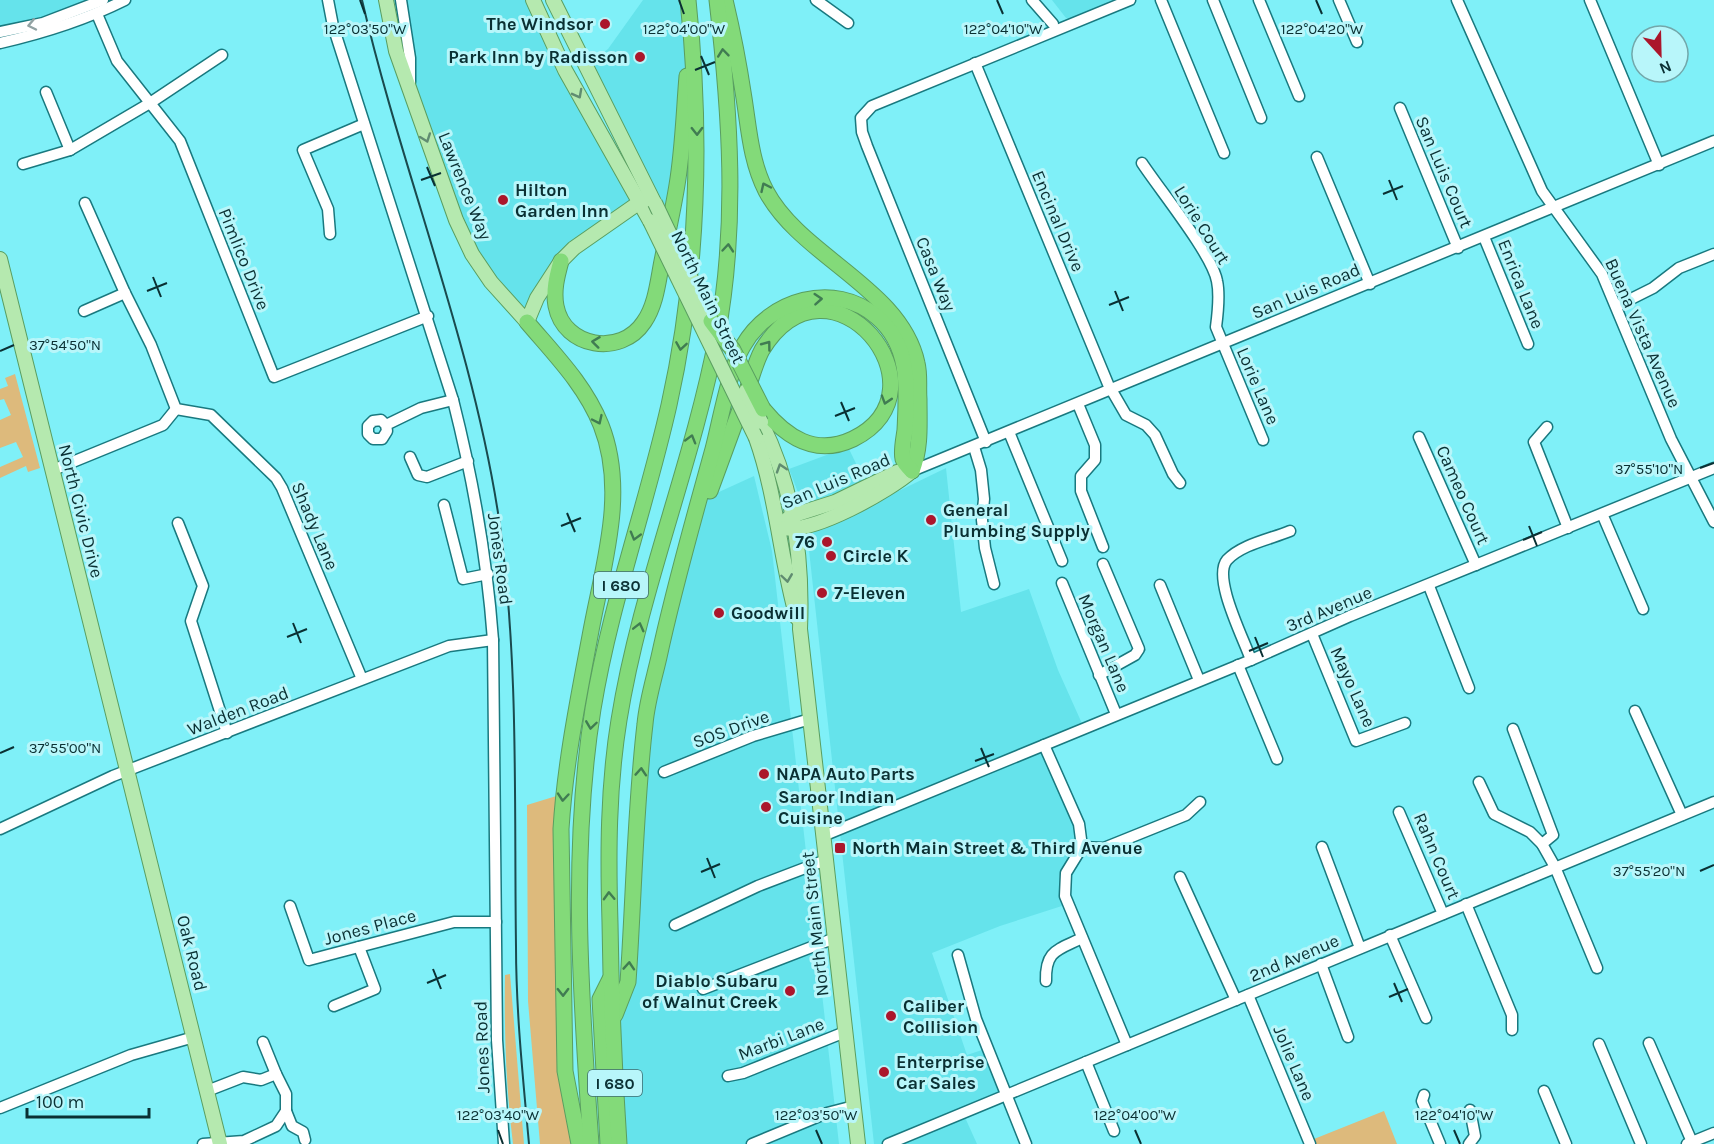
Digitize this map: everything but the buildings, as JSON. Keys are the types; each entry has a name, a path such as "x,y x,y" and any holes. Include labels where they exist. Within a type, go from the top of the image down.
{"highway":[{"name":"I 680","path":"591,1144 581,899 585,774 602,660 666,419 684,323 694,234 697,173 696,102 688,0"},
{"name":"I 680","path":"619,1144 612,1021 608,832 619,718 642,615 709,370 725,282 730,229 731,159 717,0"},
{"path":"725,0 734,34 754,159 765,190 779,212 800,234 886,309 910,343 917,363 919,433 919,453 912,471"},
{"path":"561,261 555,288 556,307 562,322 570,332 583,340 597,344 615,343 632,336 645,322 653,303 677,185 691,31"},
{"path":"612,1021 628,982 645,722 684,555 741,347 756,326 776,310 818,297 838,298 857,304 875,315 889,328 898,342 905,369 903,459 912,471"},
{"path":"684,555 698,526 762,351 781,327 801,315 824,311 848,316 868,330 880,344 888,365 889,396 877,419 853,439 827,445 806,443 784,433 762,415 733,351 711,321"},
{"path":"527,322 581,385 601,426 613,483 609,533 563,794 565,1071 579,1144"},
{"name":"I 680","path":"608,1144 600,999 611,976"}],"main road":[{"name":"Lawrence Way","path":"386,0 396,51 410,82 421,125 456,220 472,254 491,282 527,322"},
{"name":"North Main Street","path":"533,0 565,70 648,200 651,221 756,438 769,479 789,591 800,629"},
{"name":"North Main Street","path":"553,0 648,200 711,321"},
{"path":"527,322 537,298 561,261 574,248 648,200"},
{"name":"North Civic Drive","path":"0,260 127,771"},
{"name":"North Main Street","path":"762,415 780,463 802,589 800,629 858,1144"},
{"name":"San Luis Road","path":"779,527 792,523 815,525 895,486 912,471"},
{"name":"Oak Road","path":"127,771 220,1143"}],"street":[{"path":"0,32 43,23 103,0"},
{"path":"0,43 45,32 98,14 125,0"},
{"name":"Jones Road","path":"328,0 364,124 428,316 453,400 468,461 488,574 493,640 497,1040 504,1144"},
{"name":"Lawrence Way","path":"401,0 410,58 410,82"},
{"path":"816,0 848,23"},
{"path":"1032,0 1053,24"},
{"path":"975,63 1130,0"},
{"path":"1161,0 1224,153"},
{"path":"1213,0 1261,118"},
{"path":"1259,0 1299,96"},
{"path":"1339,0 1358,42"},
{"name":"Buena Vista Avenue","path":"1457,0 1526,160 1542,191 1602,274 1690,478 1714,522"},
{"path":"1590,0 1659,165"},
{"name":"Pimlico Drive","path":"98,14 117,61 180,141 274,377 428,316"},
{"path":"23,164 70,150 150,103 222,55"},
{"name":"Casa Way","path":"975,63 872,106 861,118 862,132 867,146 986,442"},
{"name":"Encinal Drive","path":"975,63 1111,390 1126,416 1146,425 1155,435 1173,474 1180,483"},
{"path":"46,92 70,150"},
{"name":"San Luis Court","path":"1400,108 1458,248"},
{"path":"330,234 328,209 303,150 364,124"},
{"name":"San Luis Road","path":"912,471 1223,345 1714,141"},
{"path":"1317,157 1370,284"},
{"name":"Lorie Court","path":"1142,163 1208,260 1217,279 1219,310 1216,327 1223,345"},
{"path":"53,470 163,425 176,409 151,345 85,203"},
{"name":"Enrica Lane","path":"1484,237 1528,344"},
{"path":"1617,306 1653,288 1679,268 1714,254"},
{"path":"84,311 125,293"},
{"name":"Lorie Lane","path":"1223,345 1263,440"},
{"path":"386,425 421,408 453,400"},
{"path":"1078,404 1095,445 1095,460 1081,476 1081,491 1104,547"},
{"name":"Shady Lane","path":"176,409 211,415 276,478 362,679"},
{"path":"1547,427 1534,442 1568,528"},
{"path":"1009,432 1062,561"},
{"name":"Cameo Court","path":"1419,437 1476,565"},
{"path":"974,447 981,470 985,548 994,584"},
{"path":"410,458 418,475 427,477 468,461"},
{"name":"3rd Avenue","path":"823,836 1251,660 1350,616 1602,516 1714,468"},
{"path":"444,505 463,579 488,574"},
{"path":"1602,516 1643,609"},
{"path":"178,523 202,586 191,621 227,733"},
{"path":"1251,660 1223,586 1222,571 1227,560 1246,548 1290,531"},
{"path":"1099,675 1135,655 1139,649 1103,564"},
{"name":"Morgan Lane","path":"1062,583 1116,714"},
{"path":"1160,585 1199,680"},
{"path":"1429,586 1469,688"},
{"name":"Mayo Lane","path":"1312,634 1356,741 1404,723"},
{"name":"Walden Road","path":"0,829 127,771 362,679 449,646 493,640"},
{"path":"1238,665 1276,759"},
{"path":"1635,711 1682,815"},
{"name":"SOS Drive","path":"664,771 753,736 810,719"},
{"path":"1513,729 1553,834 1542,844"},
{"path":"1044,745 1078,824 1082,847 1066,873 1065,896 1127,1045"},
{"path":"1479,782 1494,814 1530,832 1542,844 1555,867 1597,968"},
{"path":"1082,847 1104,848 1186,815 1200,802"},
{"name":"2nd Avenue","path":"888,1144 1714,802"},
{"name":"Rahn Court","path":"1400,812 1443,914"},
{"path":"1322,847 1360,948"},
{"path":"675,925 758,886 826,860"},
{"path":"1180,877 1236,1000"},
{"path":"1466,904 1512,1015 1512,1030"},
{"name":"Jones Place","path":"290,906 309,960 454,922 496,922"},
{"path":"1390,935 1426,1018"},
{"path":"703,989 835,938"},
{"path":"1046,981 1048,958 1054,952 1082,938"},
{"path":"334,1006 375,989 358,947"},
{"path":"957,955 976,1018 1026,1144"},
{"path":"1321,964 1348,1037"},
{"name":"Jolie Lane","path":"1248,995 1310,1144"},
{"name":"Marbi Lane","path":"728,1076 742,1073 845,1032"},
{"path":"0,1108 131,1055 194,1037"},
{"path":"263,1042 286,1094 286,1111 292,1126 303,1131 305,1140"},
{"path":"1649,1043 1689,1143 1714,1133"},
{"path":"1599,1044 1641,1144"},
{"path":"1086,1062 1114,1131"},
{"path":"207,1091 243,1077 261,1080 276,1074"},
{"path":"1544,1091 1566,1144"},
{"path":"1424,1095 1422,1101 1440,1144"},
{"path":"752,1144 827,1113 854,1106"},
{"path":"1469,1144 1475,1136 1470,1110"},
{"path":"203,1144 244,1141 276,1126 286,1111"}],"shaded area":[{"path":"0,0 103,0 0,32"},
{"path":"401,0 533,0 640,202 574,248 527,322 491,282 421,125"},
{"path":"643,0 688,0 691,31 669,233 586,66 608,49"},
{"path":"1052,0 1119,0 1073,20 1066,18"},
{"path":"15,374 40,468 28,472 26,466 0,478 0,467 23,457 16,442 0,448 0,420 11,415 4,399 0,400 0,389 8,386 5,378"},
{"path":"848,447 865,482 816,502 805,501 799,495 789,469"},
{"path":"946,468 961,612 1029,589 1058,670 1084,728 1044,745 1079,824 1082,847 1066,874 1068,904 1000,926 932,953 967,1055 988,1048 1006,1096 963,1113 977,1144 874,1144 808,541 814,532"},
{"path":"754,476 772,551 839,1144 619,1144 612,1021 628,982 645,722 708,497"},
{"path":"563,794 565,1071 579,1144 540,1144 528,1001 527,805"},
{"path":"510,974 524,1144 513,1144 509,1102 505,975"},
{"path":"1384,1111 1397,1144 1310,1144 1309,1141"}],"railway":[{"path":"362,0 397,131 456,327 488,459 500,526 513,683 516,971 529,1144"}],"place":[{"name":"The Windsor","path":"605,24"},
{"name":"Park Inn by Radisson","path":"640,57"},
{"name":"Hilton Garden Inn","path":"503,200"},
{"name":"General Plumbing Supply","path":"931,520"},
{"name":"76","path":"827,542"},
{"name":"Circle K","path":"831,556"},
{"name":"7-Eleven","path":"822,593"},
{"name":"Goodwill","path":"719,613"},
{"name":"NAPA Auto Parts","path":"764,774"},
{"name":"Saroor Indian Cuisine","path":"766,807"},
{"name":"North Main Street & Third Avenue","path":"840,848"},
{"name":"Diablo Subaru of Walnut Creek","path":"790,991"},
{"name":"Caliber Collision","path":"891,1016"},
{"name":"Enterprise Car Sales","path":"884,1072"}]}
